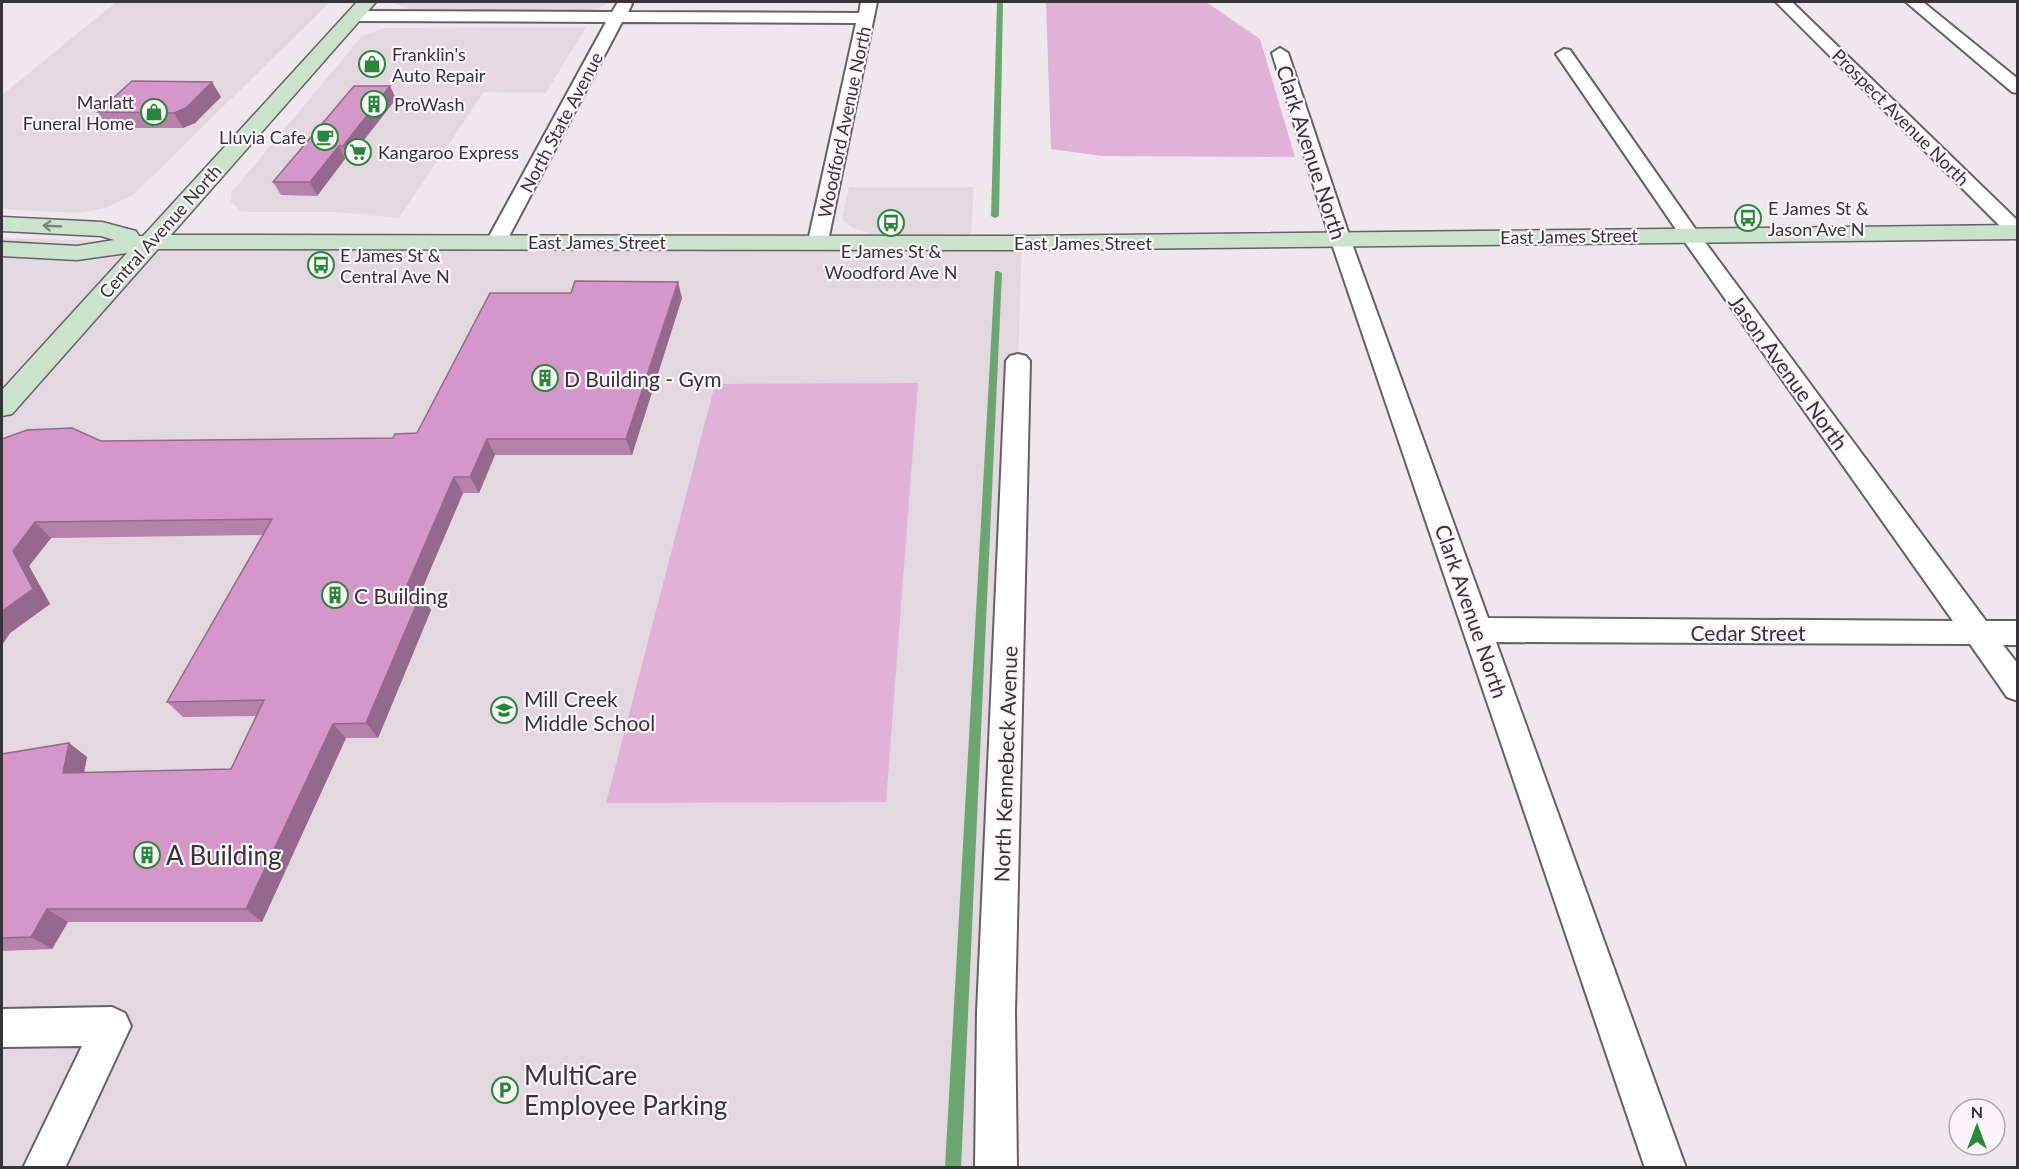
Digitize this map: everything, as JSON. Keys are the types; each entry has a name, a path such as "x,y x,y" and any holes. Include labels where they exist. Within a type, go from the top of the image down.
{"main road":[{"name":"Central Avenue North","path":"2,407 360,9"},
{"name":"East James Street","path":"2,224 102,229 149,242"},
{"name":"East James Street","path":"2,249 77,253 149,242 1022,243 2017,232"}],"street":[{"name":"Prospect Avenue North","path":"1784,2 2017,232"},
{"path":"1914,2 2018,88"},
{"path":"360,9 867,10"},
{"name":"North State Avenue","path":"496,242 621,10"},
{"name":"Woodford Avenue North","path":"818,242 867,10"},
{"name":"Clark Avenue North","path":"1280,53 1341,241 1666,1167"},
{"name":"Jason Avenue North","path":"1564,54 1689,234 2018,688"},
{"name":"North Kennebeck Avenue","path":"996,1167 997,1000 1018,361"},
{"name":"Cedar Street","path":"1479,630 2018,633"},
{"path":"2,1028 112,1026 43,1167"}],"shaded area":[{"path":"116,2 330,2 133,195 105,208 77,213 2,209 2,95"},
{"path":"392,2 611,2 593,11 409,10"},
{"path":"1046,2 1206,2 1260,39 1295,157 1102,156 1051,149"},
{"path":"586,27 546,93 484,92 399,218 334,212 241,211 231,202 231,193 362,36 385,28"},
{"path":"849,187 974,187 971,234 871,234 851,227 842,219"},
{"name":"Mill Creek Middle School","path":"2,238 149,242 1022,243 996,1012 996,1167 2,1167"},
{"path":"918,383 886,802 606,803 715,384"}],"building":[{"path":"132,81 212,82 186,108 174,113 98,112"},
{"path":"354,86 390,86 343,146 339,146 310,182 273,182"},
{"path":"575,281 678,282 626,439 487,439 470,477 454,477 403,595 421,594 366,723 333,724 246,909 47,909 31,937 2,938 2,754 69,743 63,773 231,769 264,700 167,702 272,519 35,522 13,551 33,589 2,611 2,439 27,430 72,428 101,441 393,438 395,434 417,433 490,293 571,293"}],"waterway":[{"path":"995,216 1000,2"},
{"path":"953,1168 998,273"}],"place":[{"name":"Franklin's Auto Repair","path":"372,64"},
{"name":"ProWash","path":"374,104"},
{"name":"Marlatt Funeral Home","path":"154,112"},
{"name":"Lluvia Cafe","path":"325,137"},
{"name":"Kangaroo Express","path":"358,152"},
{"name":"E James St & Jason Ave N","path":"1748,218"},
{"name":"E James St & Woodford Ave N","path":"891,223"},
{"name":"E James St & Central Ave N","path":"321,265"},
{"name":"D Building - Gym","path":"545,378"},
{"name":"C Building","path":"335,595"},
{"name":"Mill Creek Middle School","path":"504,710"},
{"name":"A Building","path":"147,855"},
{"name":"MultiCare Employee Parking","path":"505,1090"}]}
